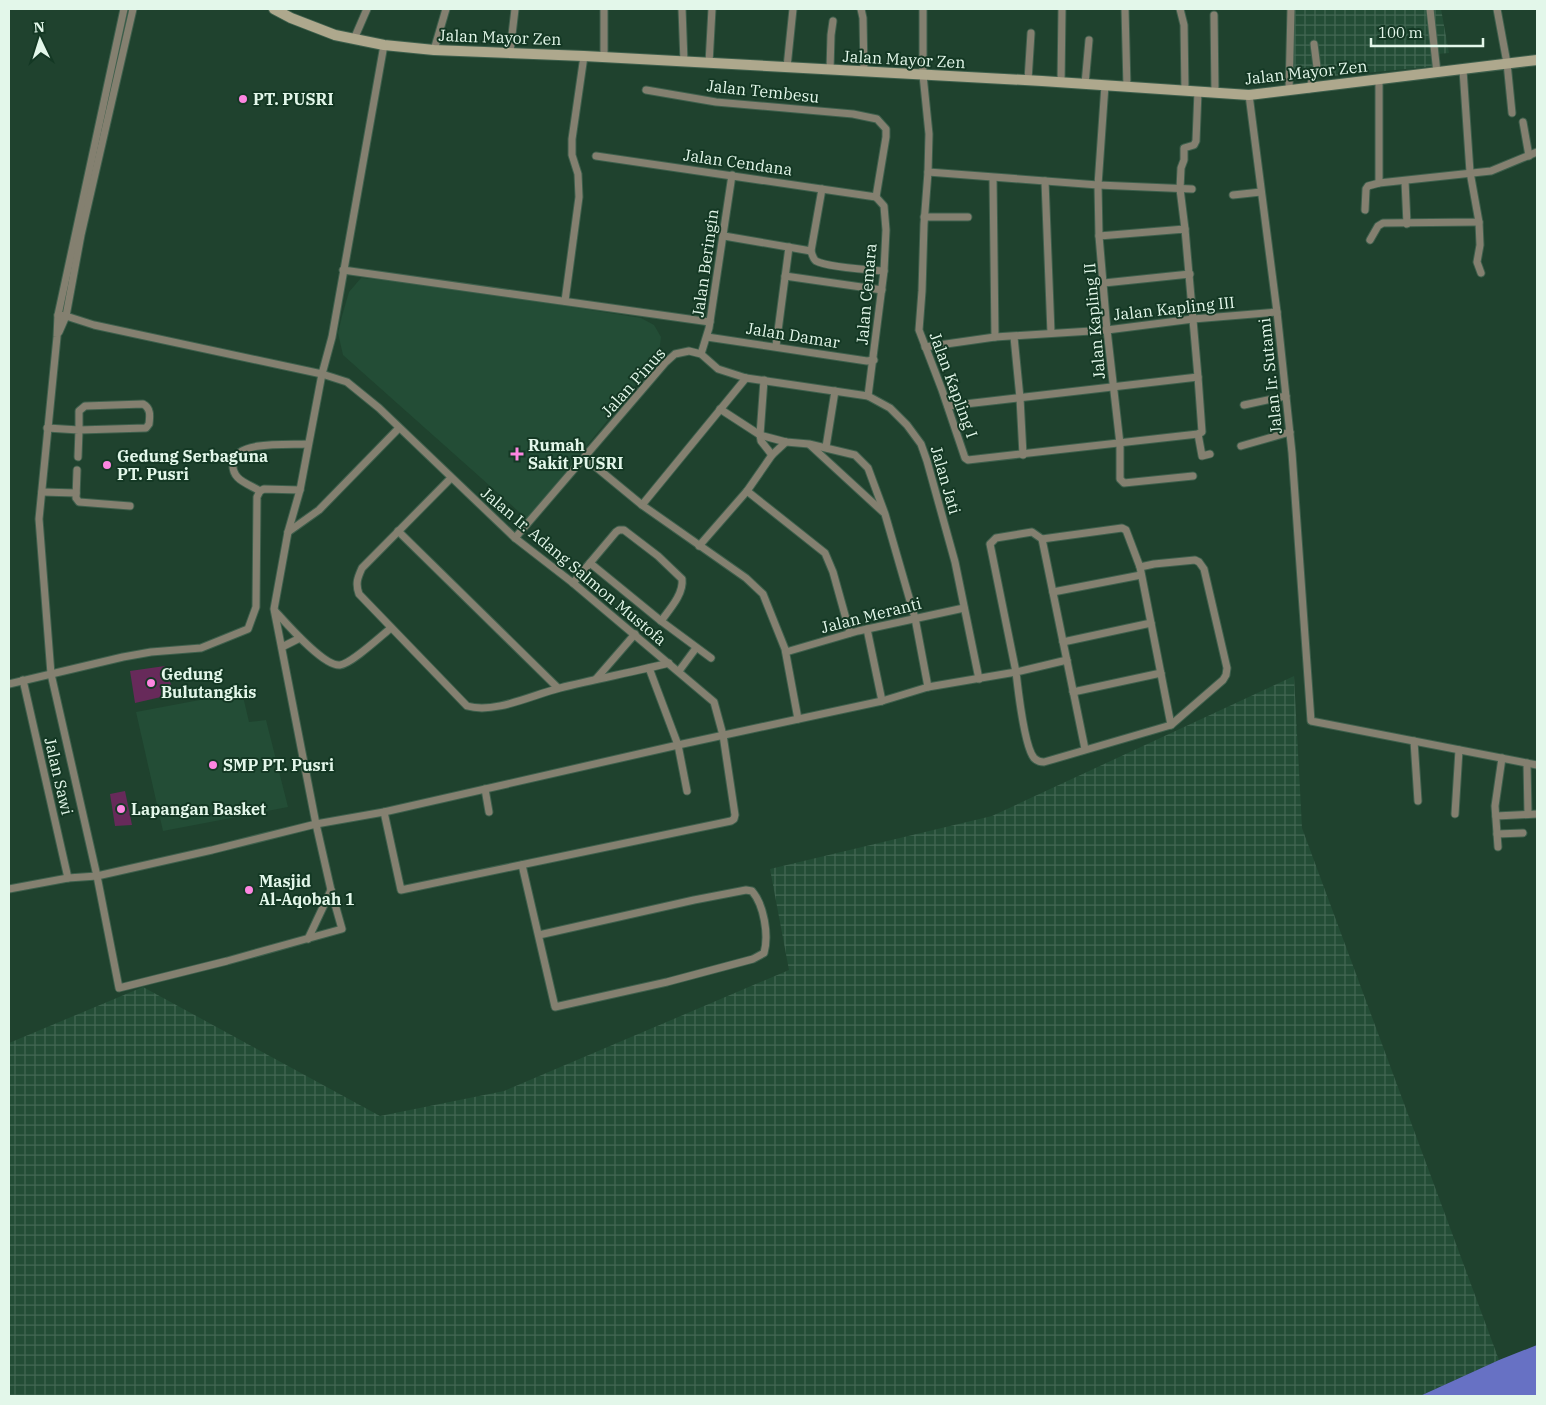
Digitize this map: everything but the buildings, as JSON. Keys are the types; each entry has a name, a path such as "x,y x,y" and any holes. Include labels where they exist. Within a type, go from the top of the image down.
{"street":[{"path":"124,9 58,315 39,519 51,674 97,876 119,988 342,929 316,824 274,609 288,532 300,490 322,374 332,337 384,45"},
{"path":"57,337 66,316 81,235 133,9"},
{"name":"Jalan Mayor Zen","path":"274,9 301,22 354,40 434,50 510,52 1028,80 1249,95 1537,60"},
{"path":"354,40 367,9"},
{"path":"434,50 446,9"},
{"path":"510,52 515,9"},
{"path":"604,9 604,58"},
{"path":"682,9 684,62"},
{"path":"709,63 712,9"},
{"path":"787,67 793,9"},
{"path":"862,9 864,72"},
{"name":"Jalan Kapling I","path":"923,9 928,172 919,330 948,406 965,458 968,460 1023,455 1198,434"},
{"path":"1061,82 1062,9"},
{"path":"1125,9 1127,87"},
{"path":"1180,9 1184,25 1185,91"},
{"path":"1289,91 1291,9"},
{"path":"1430,9 1437,73"},
{"path":"1498,9 1507,63 1512,113"},
{"path":"1214,15 1215,92"},
{"path":"830,70 833,21"},
{"path":"1028,80 1031,33"},
{"path":"1085,84 1089,40"},
{"path":"1309,89 1317,67 1314,44"},
{"path":"565,301 579,198 578,174 572,155 572,139 584,56"},
{"path":"1463,70 1470,172 1479,222 1480,245 1477,262 1481,273"},
{"path":"1379,80 1379,183"},
{"name":"Jalan Kapling II","path":"1104,85 1098,185 1100,236 1107,330 1120,444 1120,479 1124,483 1193,476"},
{"name":"Jalan Tembesu","path":"646,90 716,102 853,114 877,118 886,129 886,137 876,197"},
{"path":"1198,92 1196,141 1194,145 1185,147 1180,189 1190,274 1202,431 1198,434 1202,456 1210,454"},
{"name":"Jalan Ir. Sutami","path":"1249,95 1277,312 1290,432 1311,721 1414,741"},
{"path":"1523,122 1529,156"},
{"path":"1365,210 1366,189 1368,186 1379,183 1491,171 1537,152"},
{"name":"Jalan Cendana","path":"596,156 876,197"},
{"path":"928,172 1098,185 1192,189"},
{"name":"Jalan Beringin","path":"700,354 707,337 710,322 732,175"},
{"path":"993,178 995,338"},
{"path":"1045,181 1051,333"},
{"path":"1405,181 1407,224"},
{"path":"822,189 811,250 813,257 818,262 836,266 884,271"},
{"path":"1233,195 1261,192"},
{"name":"Jalan Cemara","path":"868,396 882,290 886,230 884,206 876,197"},
{"path":"924,217 968,217"},
{"path":"1370,240 1380,224 1479,222"},
{"path":"1100,236 1185,229"},
{"path":"724,236 811,250"},
{"path":"776,346 789,247"},
{"path":"343,270 710,322"},
{"path":"1104,283 1190,274"},
{"path":"785,276 882,290"},
{"name":"Jalan Kapling III","path":"925,347 995,338 1107,330 1193,319 1277,312"},
{"name":"Jalan Ir. Adang Salmon Mustofa","path":"58,315 94,325 322,374 347,382 400,428 515,538 635,634 714,702 723,735 735,815 734,819 522,865"},
{"name":"Jalan Damar","path":"707,337 867,361 874,360"},
{"path":"1014,337 1023,455"},
{"name":"Jalan Pinus","path":"515,538 665,363 675,354 689,351 700,354"},
{"name":"Jalan Jati","path":"700,354 718,369 746,378 868,396 890,408 907,425 921,444 955,562 979,679"},
{"path":"948,406 1198,377"},
{"path":"642,505 746,378"},
{"path":"764,380 760,435 761,441 772,455"},
{"path":"826,447 835,391"},
{"path":"1244,405 1286,396"},
{"path":"48,428 79,430 146,428 149,424 150,411 147,406 143,404 85,406 79,411 79,430 78,457"},
{"path":"720,409 760,435 786,442 809,444 855,454 868,468 885,514 915,618 928,687"},
{"path":"288,532 319,510 400,428"},
{"path":"1241,446 1284,432 1290,432"},
{"path":"699,546 747,491 772,455 786,442"},
{"path":"300,490 260,490 236,477 233,468 234,457 241,450 264,444 308,444"},
{"path":"809,444 885,514"},
{"path":"585,458 642,505 746,578 764,594 786,652 798,719"},
{"path":"77,470 76,498 79,502 130,506"},
{"path":"451,478 362,568 356,580 359,594 467,706 477,709 490,708 558,688 669,663"},
{"path":"9,684 151,652 201,648 248,629 256,607 256,512 257,497 260,490"},
{"path":"747,491 825,553 833,572 850,633"},
{"path":"42,492 76,493"},
{"path":"1140,567 1194,560 1199,562 1204,569 1227,668 1223,680 1171,725 1039,762 1030,753 990,544 996,538 1032,532 1042,539 1125,529 1140,567 1171,725"},
{"path":"573,583 616,532 624,530 658,556 682,579 683,583 671,608 661,621"},
{"path":"398,531 558,688"},
{"path":"1042,539 1085,749"},
{"path":"590,563 661,621 711,658"},
{"path":"1053,592 1141,575"},
{"name":"Jalan Meranti","path":"786,652 850,633 964,608"},
{"path":"274,609 320,657 340,666 349,662 390,628"},
{"path":"1063,642 1151,623"},
{"path":"867,629 882,701"},
{"path":"596,680 635,634"},
{"path":"282,648 300,638"},
{"path":"679,671 696,648"},
{"path":"9,888 68,878 97,876 316,824 384,812 678,744 882,701 928,687 1016,672 1067,660"},
{"path":"649,668 678,744 687,791"},
{"path":"1073,692 1161,673"},
{"name":"Jalan Sawi","path":"23,680 68,878"},
{"path":"1418,801 1414,741 1537,765"},
{"path":"1455,814 1459,750"},
{"path":"1498,846 1495,806 1502,758"},
{"path":"1527,763 1528,814"},
{"path":"485,789 489,812"},
{"path":"384,812 401,890 522,865 555,1008 753,960 764,953 766,943 762,912 756,896 752,891 746,890 539,935"},
{"path":"1496,816 1537,814"},
{"path":"1497,834 1523,833"},
{"path":"308,938 331,890"}],"shaded area":[{"path":"1292,9 1441,9 1449,53 1437,54 1438,66 1290,80"},
{"name":"Rumah Sakit PUSRI","path":"361,278 419,283 641,318 654,325 661,337 659,353 651,367 527,519 343,355 338,333 349,292"},
{"name":"Gedung Bulutangkis","path":"165,666 174,694 135,703 130,671"},
{"path":"1294,676 1302,828 1499,1360 1420,1396 9,1396 9,1043 143,987 380,1116 504,1091 789,970 770,869 992,816"},
{"name":"SMP PT. Pusri","path":"242,692 249,722 266,720 288,807 163,831 136,712"},
{"name":"Lapangan Basket","path":"125,791 132,825 115,826 110,794"}],"water":[{"path":"1537,1345 1537,1396 1420,1396 1499,1360"}],"place":[{"name":"PT. PUSRI","path":"243,99"},
{"name":"Rumah Sakit PUSRI","path":"517,454"},
{"name":"Gedung Serbaguna PT. Pusri","path":"107,465"},
{"name":"Gedung Bulutangkis","path":"151,683"},
{"name":"SMP PT. Pusri","path":"213,765"},
{"name":"Lapangan Basket","path":"121,809"},
{"name":"Masjid Al-Aqobah 1","path":"249,890"}]}
